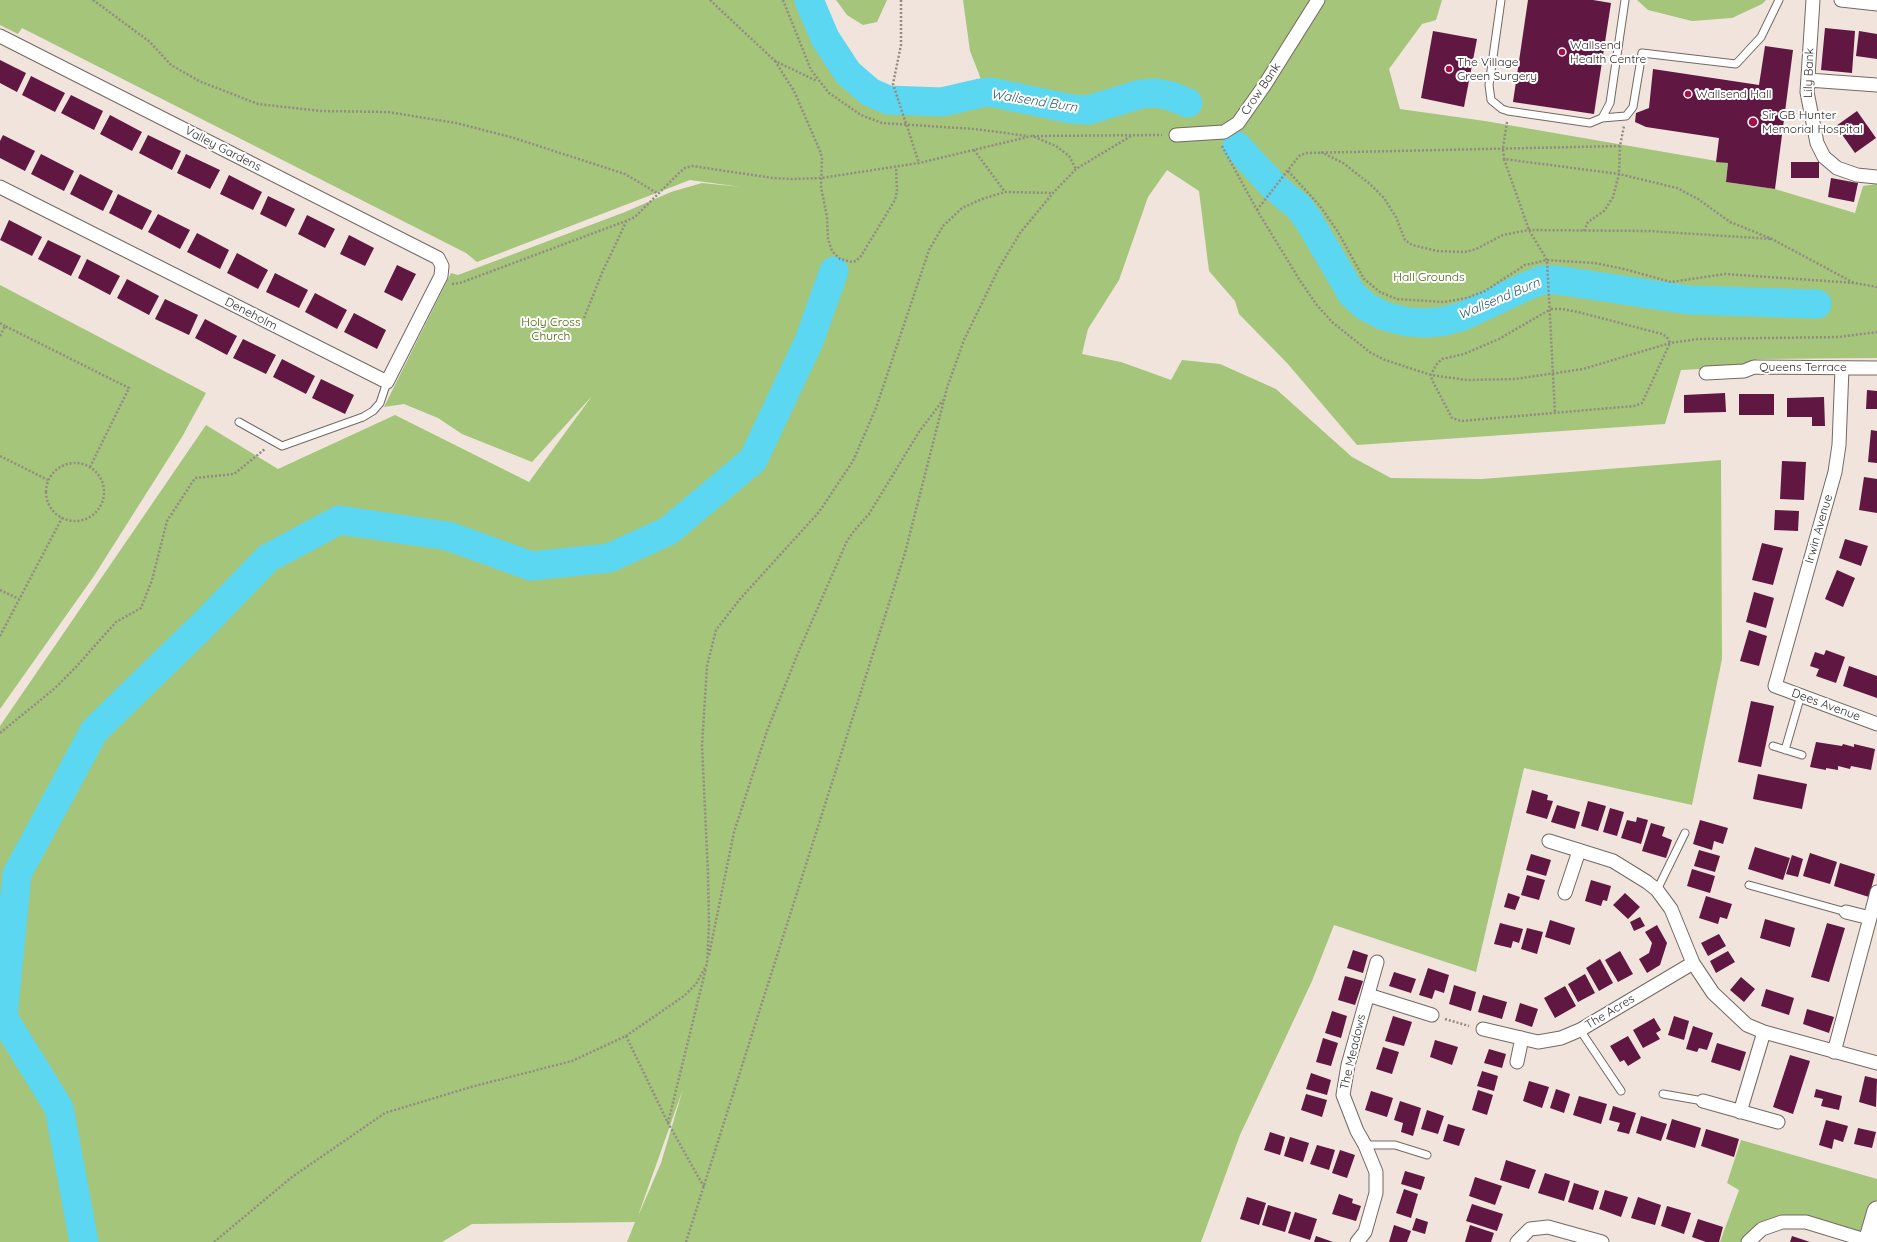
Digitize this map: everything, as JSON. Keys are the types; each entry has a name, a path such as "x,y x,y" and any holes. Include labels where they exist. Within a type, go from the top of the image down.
{"street":[{"name":"Crow Bank","path":"1176,135 1224,132 1238,123 1264,86 1318,0"},
{"name":"Lily Bank","path":"1813,0 1807,101 1817,143 1824,157 1844,172 1877,177"},
{"path":"1841,0 1877,4"},
{"name":"Valley Gardens","path":"0,36 438,258 442,266"},
{"path":"1808,80 1877,85"},
{"name":"Deneholm","path":"0,187 387,382"},
{"path":"387,382 441,276 442,266"},
{"name":"Queens Terrace","path":"1706,373 1744,371 1754,367 1877,368"},
{"name":"Irwin Avenue","path":"1775,686 1835,472 1839,445 1842,368"},
{"name":"Dees Avenue","path":"1775,686 1877,724"},
{"path":"1549,841 1612,861 1647,882 1657,890 1670,910 1693,963 1714,994 1747,1025 1764,1032 1877,1063"},
{"path":"1565,893 1580,851"},
{"path":"1834,1052 1877,892"},
{"path":"1846,912 1870,918"},
{"name":"The Meadows","path":"1357,1242 1365,1232 1376,1193 1376,1172 1365,1145 1357,1131 1343,1095 1348,1065 1377,962"},
{"name":"The Acres","path":"1483,1029 1538,1042 1561,1038 1580,1030 1693,963"},
{"path":"1368,995 1432,1015"},
{"path":"1740,1112 1764,1032"},
{"path":"1517,1062 1522,1038"},
{"path":"1703,1101 1778,1122"},
{"path":"1748,1242 1762,1229 1782,1222 1806,1222 1868,1242 1877,1211"},
{"path":"1516,1242 1530,1229 1548,1227 1602,1242"}],"lane":[{"path":"1502,0 1494,45 1489,93 1491,100 1495,105 1508,111 1582,123 1596,122 1602,118 1610,103 1625,0"},
{"path":"1602,118 1626,116 1633,107 1642,53 1736,64 1761,37 1779,0"},
{"path":"240,422 282,446 363,417 373,411 380,403 387,382"},
{"path":"1785,750 1801,695"},
{"path":"1773,746 1802,755"},
{"path":"1657,890 1685,833"},
{"path":"1749,885 1846,912"},
{"path":"1580,1030 1621,1091"},
{"path":"1663,1094 1703,1101"},
{"path":"1365,1145 1395,1144 1427,1155"}],"path":[{"path":"93,0 150,42 171,65 199,81 258,104 321,111 388,112 456,123 514,138 625,174 657,193"},
{"path":"710,0 775,60 794,91 822,158 821,191 827,217 829,245 840,259 852,262 856,261 861,256 895,200 897,191 896,167"},
{"path":"783,0 811,70 819,82 839,101 861,116 882,123 907,126 974,129 1032,136 1176,135"},
{"path":"901,0 901,45 894,78 894,92 919,163"},
{"path":"775,60 819,82"},
{"path":"1508,111 1503,148 1504,159 1529,230 1547,260 1551,309 1555,412"},
{"path":"1584,231 1588,222 1604,211 1610,204 1619,174 1620,146 1626,116"},
{"path":"1206,133 1222,145 1257,210 1299,279 1316,304 1332,322 1371,353 1385,360 1431,375 1467,380 1493,381 1583,368 1670,343 1698,339 1839,337 1877,332"},
{"path":"442,266 445,284 460,283 626,221 635,216 680,172 685,168 692,166 793,180 821,178 919,163 1032,136 1056,146 1069,156 1076,169"},
{"path":"686,1242 905,552 944,398 964,340 999,268 1020,233 1053,193 1076,169 1130,136"},
{"path":"1257,210 1302,154 1321,152 1620,146"},
{"path":"974,150 1005,192"},
{"path":"1321,152 1343,163 1370,184 1384,198 1396,217 1405,240 1412,245 1437,251 1465,252 1476,249 1503,235 1529,230 1649,231 1772,239"},
{"path":"1504,159 1619,174 1677,188 1688,193 1730,222 1772,239 1855,283"},
{"path":"1287,172 1320,206 1338,232 1364,279 1386,296 1408,301 1458,300 1485,291 1525,265 1547,260 1595,263 1672,282 1725,274 1855,283 1877,287"},
{"path":"214,1242 292,1177 385,1113 471,1087 572,1061 626,1036 684,996 696,984 707,964 709,926 702,745 707,666 716,630 740,599 819,512 853,462 876,408 928,250 943,226 962,208 982,199 1005,192 1053,193"},
{"path":"584,318 602,273 626,221"},
{"path":"1431,375 1436,365 1442,359 1482,347 1518,329 1551,309 1562,309 1578,312 1662,334 1667,337 1670,343"},
{"path":"0,323 129,388 90,467"},
{"path":"0,336 5,326"},
{"path":"1431,375 1449,414 1456,420 1461,421 1634,406 1642,403 1670,343"},
{"path":"668,1123 707,964 734,832 766,731 847,541 869,514 919,432 944,398"},
{"path":"0,733 54,689 81,662 116,622 141,608 152,580 167,521 195,478 234,474 274,442"},
{"path":"0,456 48,480"},
{"path":"78,463 90,467 99,475 104,487 103,500 97,511 86,518 74,521 62,518 51,508 48,501 46,494 48,480 56,470 66,464 78,463"},
{"path":"0,636 62,518"},
{"path":"0,590 19,599"},
{"path":"1432,1015 1483,1029"},
{"path":"626,1036 668,1123 704,1187"}],"green space":[{"path":"0,0 801,0 821,48 840,76 856,91 872,102 889,108 923,109 991,105 970,51 963,0 1442,0 1436,20 1422,24 1389,69 1400,109 1485,121 1728,163 1726,182 1775,189 1855,213 1863,186 1877,184 1877,358 1758,359 1741,367 1681,370 1665,424 1357,445 1287,363 1239,314 1235,301 1209,271 1199,191 1167,170 1148,197 1119,280 1088,329 1082,354 1121,362 1171,380 1182,360 1220,364 1276,389 1352,457 1391,478 1482,479 1721,460 1722,659 1692,805 1524,768 1476,972 1334,925 1312,981 1240,1135 1201,1242 627,1242 635,1222 472,1224 442,1242 0,1242 0,726 206,425 278,469 395,415 529,482 592,396 532,462 462,434 438,418 404,404 384,407 451,273 458,275 625,212 671,192 702,183 741,187 690,180 477,262 466,253 22,28 18,34 0,25","holes":["683,1089 661,1163 639,1214"]},
{"path":"836,0 887,0 877,22 863,25 847,15"},
{"path":"1637,0 1766,0 1762,4 1732,18 1692,21 1648,10"},
{"path":"0,285 206,393 182,437 94,576 0,709"},
{"path":"1741,1140 1877,1179 1877,1200 1865,1237 1806,1218 1758,1226 1741,1242 1720,1242 1739,1190 1727,1183"}],"water":[{"path":"1242,142 1254,148 1277,167 1283,175 1299,207 1288,207 1282,204 1279,208 1273,204 1271,197 1267,196 1256,186 1233,151"}],"building":[{"name":"Wallsend Health Centre","path":"1528,0 1593,0 1611,3 1594,114 1513,102"},
{"path":"1825,28 1855,31 1852,73 1821,70"},
{"name":"The Village Green Surgery","path":"1433,31 1477,39 1464,107 1421,98"},
{"path":"1859,31 1877,34 1877,59 1856,56"},
{"name":"Sir GB Hunter Memorial Hospital","path":"1765,46 1793,50 1775,189 1726,182 1728,163 1716,162 1719,138 1646,127 1635,122 1636,113 1649,108 1653,69 1759,85"},
{"path":"0,60 26,73 17,92 0,83"},
{"path":"31,76 65,93 55,112 22,95"},
{"path":"71,95 103,111 94,130 61,113"},
{"path":"1857,111 1876,138 1855,153 1836,126"},
{"path":"110,115 142,132 132,151 100,134"},
{"path":"3,135 35,151 25,171 0,158 0,141"},
{"path":"148,135 181,151 172,170 139,153"},
{"path":"41,154 74,171 64,191 31,174"},
{"path":"186,154 220,170 210,189 177,173"},
{"path":"1791,162 1819,162 1819,178 1791,178"},
{"path":"80,174 113,191 103,211 70,194"},
{"path":"229,175 262,192 253,210 220,194"},
{"path":"1831,178 1858,183 1854,202 1828,197"},
{"path":"118,194 152,211 142,230 109,213"},
{"path":"268,196 295,209 286,227 260,214"},
{"path":"158,214 190,230 180,249 148,232"},
{"path":"307,215 335,229 325,248 298,234"},
{"path":"9,220 42,237 32,256 0,240"},
{"path":"197,233 229,250 220,269 187,252"},
{"path":"349,235 374,248 365,266 340,254"},
{"path":"48,240 81,256 71,276 38,259"},
{"path":"237,253 268,270 258,289 227,273"},
{"path":"87,259 120,276 110,295 78,278"},
{"path":"397,265 416,274 402,301 384,292"},
{"path":"275,273 308,290 299,308 266,292"},
{"path":"127,279 159,296 149,315 117,298"},
{"path":"315,293 347,310 337,329 305,312"},
{"path":"165,299 198,315 189,335 155,319"},
{"path":"354,313 386,330 377,349 344,332"},
{"path":"205,319 237,336 227,355 195,338"},
{"path":"243,339 276,355 266,374 233,358"},
{"path":"282,359 315,376 306,394 273,377"},
{"path":"321,379 354,395 345,414 312,398"},
{"path":"1867,390 1877,391 1877,409 1866,409"},
{"path":"1725,393 1726,412 1684,413 1684,395"},
{"path":"1739,394 1774,394 1774,415 1739,415"},
{"path":"1824,397 1825,426 1812,426 1812,417 1787,417 1787,398"},
{"path":"1871,430 1877,431 1877,463 1868,462"},
{"path":"1782,461 1806,462 1804,500 1780,499"},
{"path":"1864,477 1877,479 1877,513 1859,510"},
{"path":"1775,510 1799,511 1798,531 1774,530"},
{"path":"1845,539 1868,546 1861,566 1839,558"},
{"path":"1762,543 1783,548 1773,585 1752,580"},
{"path":"1837,570 1855,578 1843,607 1825,599"},
{"path":"1754,592 1774,598 1766,628 1746,622"},
{"path":"1749,630 1767,636 1759,666 1740,661"},
{"path":"1826,650 1845,657 1836,683 1816,676 1819,669 1810,666 1815,652 1824,655"},
{"path":"1849,666 1877,676 1877,698 1843,686"},
{"path":"1751,701 1774,706 1761,767 1738,762"},
{"path":"1816,742 1842,746 1843,744 1854,747 1854,744 1875,749 1871,770 1851,766 1850,769 1838,766 1838,770 1826,768 1826,770 1810,767"},
{"path":"1758,774 1807,784 1802,809 1753,799"},
{"path":"1532,790 1548,795 1547,800 1553,801 1547,819 1526,813"},
{"path":"1588,801 1606,806 1598,831 1581,826"},
{"path":"1557,805 1580,812 1575,829 1551,822"},
{"path":"1610,808 1624,812 1617,836 1603,832"},
{"path":"1637,817 1648,820 1641,844 1621,838 1627,820 1636,822"},
{"path":"1700,820 1728,828 1723,844 1714,841 1712,850 1693,844"},
{"path":"1651,823 1665,827 1662,836 1672,840 1666,858 1642,851"},
{"path":"1755,847 1790,858 1783,880 1748,869"},
{"path":"1699,850 1720,856 1715,872 1694,866"},
{"path":"1810,853 1837,862 1830,884 1803,876"},
{"path":"1531,854 1551,860 1546,876 1526,870"},
{"path":"1792,855 1803,859 1798,877 1786,874"},
{"path":"1840,863 1875,874 1869,897 1834,886"},
{"path":"1692,869 1715,876 1710,893 1687,886"},
{"path":"1527,875 1545,880 1539,900 1521,895"},
{"path":"1591,880 1611,886 1607,901 1603,900 1601,906 1585,901"},
{"path":"1508,893 1520,897 1515,910 1504,907"},
{"path":"1625,893 1640,907 1628,919 1613,905"},
{"path":"1706,896 1732,904 1727,919 1720,917 1718,924 1699,918"},
{"path":"1640,917 1645,926 1634,931 1630,922"},
{"path":"1765,919 1795,928 1790,947 1760,938"},
{"path":"1550,920 1575,928 1570,945 1545,937"},
{"path":"1500,923 1523,929 1519,943 1513,941 1511,948 1494,944"},
{"path":"1827,923 1845,928 1829,982 1811,977"},
{"path":"1657,925 1667,943 1660,965 1647,973 1639,959 1649,953 1652,943 1645,932"},
{"path":"1527,928 1543,932 1537,954 1521,949"},
{"path":"1719,934 1726,946 1708,956 1701,943"},
{"path":"1353,950 1368,955 1363,973 1347,968"},
{"path":"1620,951 1633,974 1618,982 1605,960"},
{"path":"1728,951 1735,962 1716,973 1710,961"},
{"path":"1600,959 1613,983 1599,991 1586,968"},
{"path":"1428,968 1449,975 1444,993 1435,990 1432,999 1419,995"},
{"path":"1394,972 1416,979 1411,993 1389,986"},
{"path":"1585,974 1595,993 1578,1002 1568,984"},
{"path":"1345,976 1363,981 1355,1005 1338,1000"},
{"path":"1741,977 1755,989 1744,1002 1730,990"},
{"path":"1454,985 1476,992 1471,1011 1449,1004"},
{"path":"1565,986 1576,1006 1555,1018 1544,998"},
{"path":"1766,989 1794,998 1789,1015 1761,1006"},
{"path":"1483,995 1507,1002 1502,1019 1478,1012"},
{"path":"1520,1003 1538,1009 1532,1027 1515,1021"},
{"path":"1807,1009 1834,1017 1829,1033 1803,1024"},
{"path":"1332,1011 1347,1016 1341,1038 1325,1033"},
{"path":"1393,1016 1412,1022 1404,1046 1385,1041"},
{"path":"1674,1016 1689,1021 1684,1040 1668,1035"},
{"path":"1654,1018 1661,1030 1656,1033 1660,1039 1643,1048 1633,1030"},
{"path":"1693,1026 1713,1033 1707,1050 1699,1048 1697,1052 1686,1049"},
{"path":"1628,1036 1641,1058 1628,1066 1624,1060 1620,1062 1610,1046"},
{"path":"1323,1038 1338,1043 1331,1066 1316,1062"},
{"path":"1435,1040 1458,1047 1452,1065 1430,1057"},
{"path":"1717,1043 1746,1052 1740,1071 1711,1062"},
{"path":"1383,1047 1399,1052 1392,1074 1376,1069"},
{"path":"1489,1049 1506,1054 1502,1068 1484,1063"},
{"path":"1790,1055 1810,1061 1793,1114 1773,1107"},
{"path":"1482,1071 1498,1076 1494,1091 1477,1086"},
{"path":"1311,1073 1331,1080 1327,1095 1306,1089"},
{"path":"1865,1076 1877,1079 1876,1107 1859,1102"},
{"path":"1529,1081 1549,1087 1542,1108 1523,1101"},
{"path":"1556,1089 1570,1094 1564,1113 1550,1108"},
{"path":"1816,1089 1842,1096 1839,1110 1821,1106 1823,1099 1814,1097"},
{"path":"1478,1090 1493,1095 1487,1115 1472,1110"},
{"path":"1371,1091 1393,1098 1387,1117 1365,1110"},
{"path":"1306,1094 1327,1100 1322,1117 1301,1110"},
{"path":"1579,1096 1607,1104 1601,1124 1573,1115"},
{"path":"1400,1101 1421,1108 1413,1136 1401,1132 1403,1123 1394,1120"},
{"path":"1613,1106 1636,1113 1629,1134 1617,1131 1620,1123 1609,1120"},
{"path":"1427,1110 1444,1116 1438,1134 1421,1129"},
{"path":"1641,1116 1667,1124 1661,1141 1636,1133"},
{"path":"1672,1119 1701,1128 1695,1148 1666,1139"},
{"path":"1826,1120 1848,1126 1843,1142 1834,1139 1832,1149 1819,1145"},
{"path":"1448,1124 1465,1129 1459,1146 1443,1141"},
{"path":"1858,1128 1876,1132 1872,1148 1854,1144"},
{"path":"1706,1129 1739,1139 1734,1157 1701,1146"},
{"path":"1270,1132 1285,1137 1280,1155 1264,1150"},
{"path":"1290,1137 1309,1143 1303,1162 1284,1156"},
{"path":"1317,1145 1335,1150 1329,1170 1310,1164"},
{"path":"1340,1150 1355,1155 1347,1178 1332,1173"},
{"path":"1506,1160 1536,1170 1529,1189 1500,1180"},
{"path":"1405,1171 1425,1177 1421,1190 1401,1184"},
{"path":"1545,1173 1570,1181 1564,1201 1538,1193"},
{"path":"1475,1177 1502,1186 1495,1205 1469,1196"},
{"path":"1574,1183 1599,1191 1593,1210 1568,1202"},
{"path":"1404,1189 1418,1194 1411,1218 1396,1213"},
{"path":"1605,1190 1628,1197 1621,1217 1599,1209"},
{"path":"1339,1194 1353,1199 1352,1203 1361,1206 1356,1221 1332,1214"},
{"path":"1247,1197 1266,1203 1259,1225 1240,1219"},
{"path":"1638,1197 1661,1205 1655,1225 1631,1218"},
{"path":"1472,1204 1503,1214 1497,1231 1466,1221"},
{"path":"1268,1205 1291,1212 1285,1232 1262,1225"},
{"path":"1667,1206 1691,1213 1684,1234 1661,1226"},
{"path":"1295,1212 1317,1219 1310,1240 1288,1233"},
{"path":"1416,1218 1428,1222 1425,1234 1412,1230"},
{"path":"1698,1219 1723,1227 1719,1242 1706,1242 1692,1237"},
{"path":"1394,1225 1411,1231 1407,1242 1389,1242"},
{"path":"1470,1225 1494,1233 1491,1242 1465,1242"},
{"path":"1316,1236 1333,1242 1314,1242"},
{"path":"1792,1236 1810,1242 1790,1242"}],"waterway":[{"name":"Wallsend Burn","path":"809,0 825,38 848,73 870,92 888,100 942,102 990,92 1072,109 1088,110 1141,94 1156,93 1171,96 1188,103"},
{"name":"Wallsend Burn","path":"1237,146 1274,187 1299,207 1309,221 1352,294 1365,306 1384,316 1408,322 1427,323 1445,321 1463,316 1542,280 1557,280 1689,300 1817,304"},
{"path":"84,1242 59,1108 3,1017 17,874 94,731 206,622 268,558 339,520 448,536 531,566 609,558 668,531 753,460 809,341 834,271"}],"place":[{"name":"Wallsend Health Centre","path":"1562,52"},
{"name":"The Village Green Surgery","path":"1449,69"},
{"name":"Wallsend Hall","path":"1688,94"},
{"name":"Sir GB Hunter Memorial Hospital","path":"1753,122"}],"park label":[{"name":"Hall Grounds","path":"1429,277"},
{"name":"Holy Cross Church","path":"551,329"}]}
